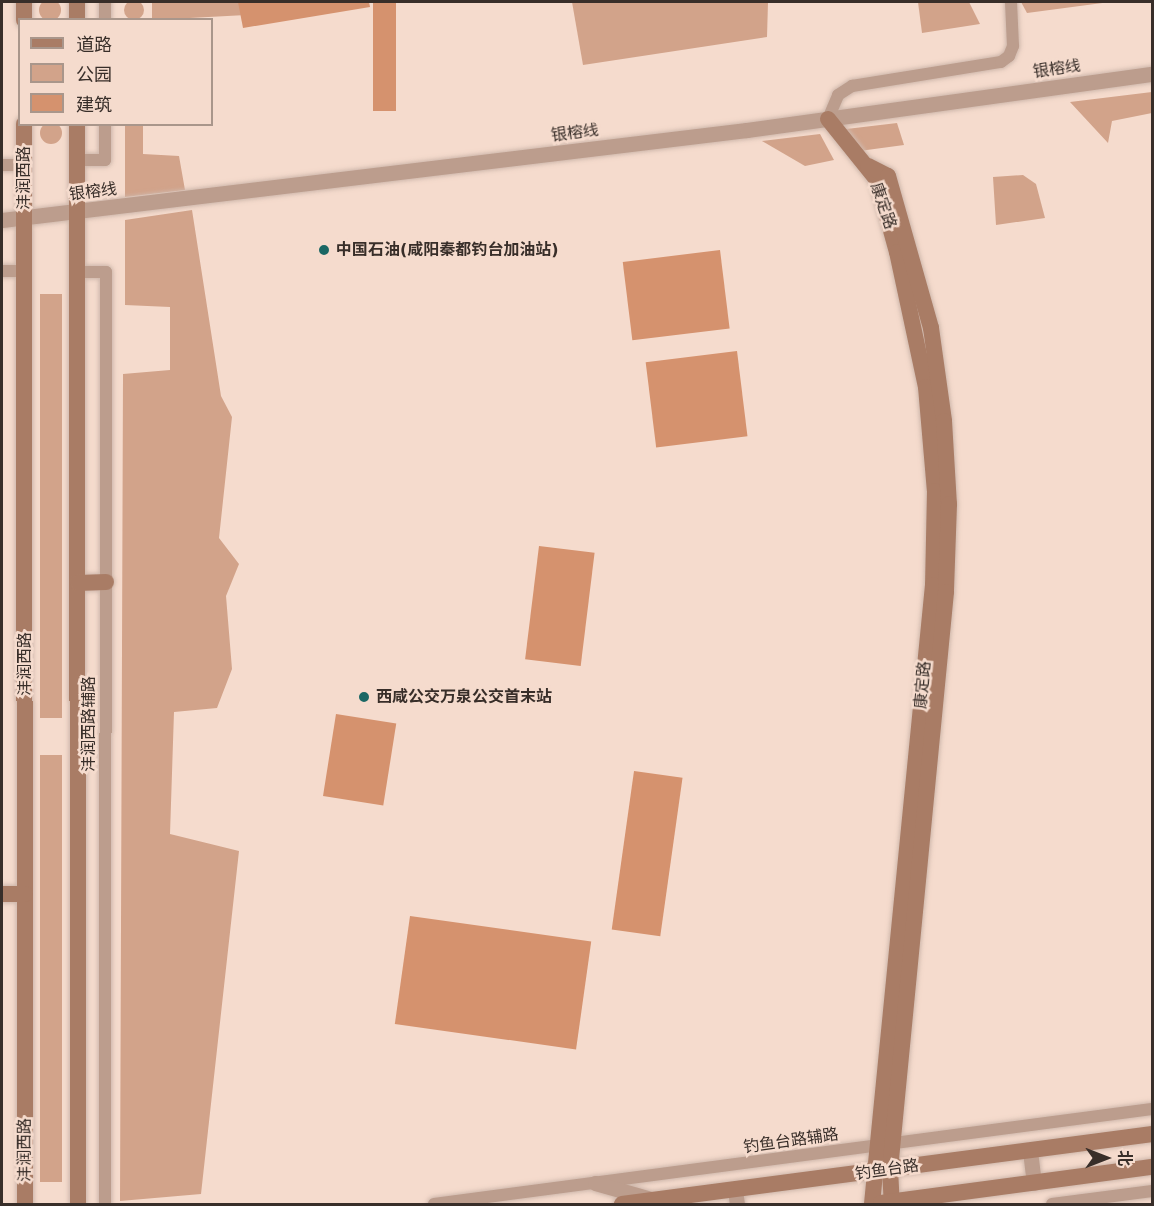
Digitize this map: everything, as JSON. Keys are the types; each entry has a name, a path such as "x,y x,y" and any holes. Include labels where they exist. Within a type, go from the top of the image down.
{"main road":[{"path":"24,2 24,18"},
{"path":"77,2 77,18"},
{"name":"康定路","path":"828,119 861,164 888,176 921,288 939,378 949,504 946,592 883,1170 872,1204"},
{"name":"沣润西路","path":"23,1203 24,126"},
{"path":"77,126 81,1200"},
{"path":"78,583 106,582"},
{"path":"2,894 25,894"},
{"name":"钓鱼台路","path":"622,1204 654,1200 736,1197 883,1170 1152,1134"},
{"name":"钓鱼台路","path":"872,1204 1152,1167"},
{"name":"康定路","path":"883,1170 892,1203"}],"street":[{"path":"105,2 105,18"},
{"path":"828,119 838,95 852,86 1001,62 1013,46 1011,2"},
{"name":"银榕线","path":"2,220 828,119 1152,74"},
{"path":"77,160 105,160 105,126"},
{"path":"2,165 24,165"},
{"path":"2,271 24,272"},
{"name":"沣润西路辅路","path":"77,272 106,272 105,1204"},
{"name":"钓鱼台路辅路","path":"434,1204 1152,1109"},
{"path":"1030,1151 1034,1183"},
{"path":"595,1183 654,1200"},
{"path":"1052,1204 1152,1191"}],"green space":[{"path":"50,-1 58,2 60,6 58,18 42,18 39,10 42,2"},
{"path":"130,0 138,0 144,6 144,14 140,18 128,18 124,14 124,6"},
{"path":"152,2 244,2 246,15 190,18 152,18"},
{"path":"572,2 768,2 767,37 583,65"},
{"path":"918,2 969,2 980,24 922,33"},
{"path":"1021,2 1110,2 1027,13"},
{"path":"1152,92 1152,113 1112,121 1108,143 1070,102"},
{"path":"897,123 904,145 852,152 838,130"},
{"path":"42,126 60,126 59,141 51,144 43,141 40,133"},
{"path":"125,126 143,126 143,154 179,156 185,190 125,197"},
{"path":"820,134 834,160 805,166 762,141"},
{"path":"1023,175 1036,184 1045,218 996,225 993,177"},
{"path":"192,210 221,396 232,417 219,538 239,564 226,596 232,669 217,708 174,712 170,834 239,851 201,1194 120,1201 123,374 170,370 170,307 125,305 125,220"},
{"path":"40,294 62,294 62,718 40,718"},
{"path":"40,755 62,755 62,1182 40,1182"}],"building":[{"path":"238,2 369,2 370,7 243,28"},
{"path":"373,2 396,2 396,111 373,111"},
{"path":"720,250 730,328 632,340 623,262"},
{"path":"737,351 747,436 656,448 646,362"},
{"path":"539,546 595,553 581,666 525,659"},
{"path":"336,714 396,724 383,806 323,796"},
{"path":"634,771 683,778 660,936 612,929"},
{"path":"410,916 591,941 576,1049 395,1024"}],"place":[{"name":"中国石油(咸阳秦都钓台加油站)","path":"324,250"},
{"name":"西咸公交万泉公交首末站","path":"364,697"}]}
